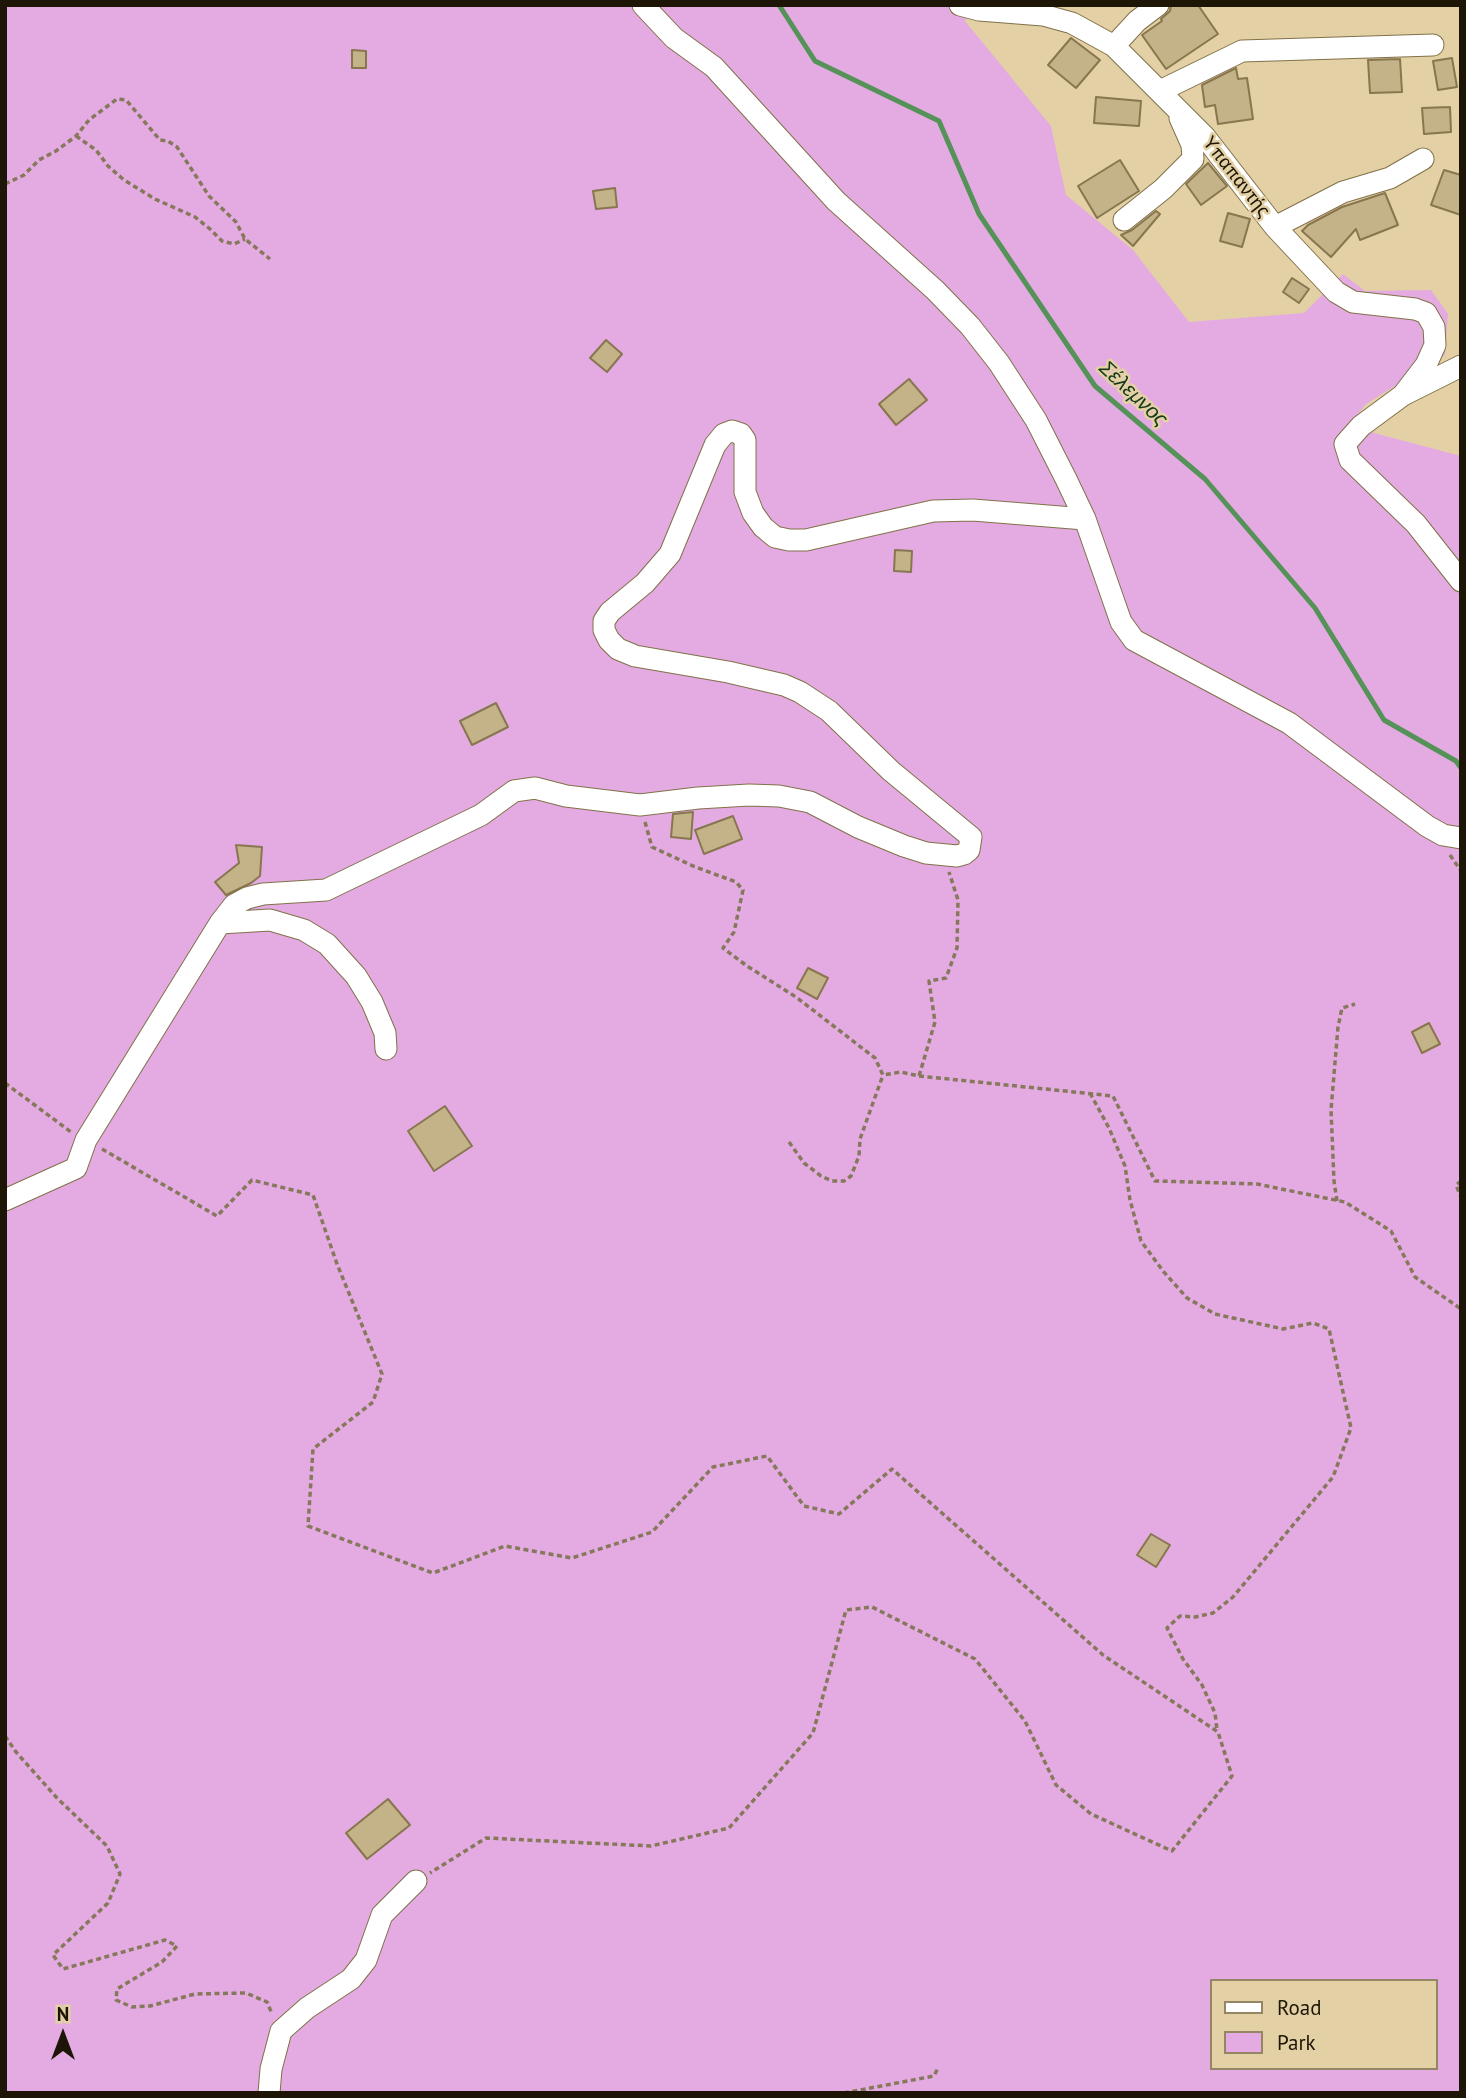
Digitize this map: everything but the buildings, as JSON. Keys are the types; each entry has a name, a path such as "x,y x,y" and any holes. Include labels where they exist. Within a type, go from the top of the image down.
{"street":[{"path":"643,5 674,37 714,67 836,201 901,257 970,327 999,362 1036,420 1085,519 1121,622 1134,640 1289,723 1427,826 1443,835 1461,838"},
{"name":"Υπαπαντής","path":"960,5 979,10 1043,15 1072,23 1114,46 1205,137 1275,228 1302,259 1343,298 1368,305 1421,310 1431,319 1436,336 1431,355 1403,395"},
{"path":"1114,46 1137,21 1158,5"},
{"path":"1160,91 1242,51 1433,45"},
{"path":"1124,220 1163,189 1193,159 1192,145 1176,106"},
{"path":"1275,228 1343,192 1390,178 1423,159"},
{"path":"1461,366 1403,395 1350,436 1345,444 1350,460 1416,524 1461,581"},
{"path":"5,1200 76,1168 86,1140 219,923 234,905 263,894 326,890 481,815 514,791 535,788 566,796 640,805 698,798 779,796 810,802 904,846 946,856 964,854 971,846 971,837 923,799 819,705 800,692 784,685 728,672 635,656 618,649 609,640 604,630 604,621 610,612 645,583 670,554 715,445 724,434 732,431 741,434 745,440 745,492 762,527 775,537 806,540 933,511 998,512 1085,519"},
{"path":"219,923 270,920 304,930 327,944 356,976 372,1002 385,1032 386,1049"},
{"path":"269,2093 271,2069 281,2031 307,2008 351,1979 366,1960 382,1915 416,1881"}],"path":[{"path":"5,184 24,175 39,160 76,136 89,120 117,99 126,100 160,140 168,141 177,147 209,196 236,222 245,239 270,258"},
{"path":"76,136 96,149 108,166 124,180 155,199 195,218 222,241 234,244 245,239"},
{"path":"640,805 652,847 736,882 743,890 734,932 723,948 796,997 875,1058 883,1075 860,1139 859,1156 851,1176 844,1181 832,1181 821,1176 804,1163 789,1142"},
{"path":"919,1076 935,1022 929,981 946,978 957,948 958,900 950,880 946,856"},
{"path":"1337,1201 1331,1110 1338,1027 1342,1008 1355,1004"},
{"path":"883,1075 901,1072 1113,1096 1155,1181 1257,1184 1345,1202 1391,1231 1415,1277 1461,1309"},
{"path":"5,1083 66,1129"},
{"path":"416,1881 486,1839 652,1846 730,1828 813,1733 846,1610 872,1607 975,1659 1025,1721 1056,1785 1091,1814 1172,1851 1232,1776 1215,1713 1202,1685 1183,1659 1167,1628 1180,1616 1195,1617 1213,1613 1233,1597 1333,1477 1351,1428 1329,1329 1313,1323 1283,1329 1215,1314 1187,1298 1163,1271 1141,1241 1130,1200 1125,1166 1090,1093"},
{"path":"86,1140 217,1216 252,1180 313,1195 337,1264 382,1374 373,1402 313,1449 308,1526 433,1573 505,1546 572,1558 652,1532 713,1467 767,1457 804,1506 839,1514 892,1469 1103,1655 1218,1731"},
{"path":"1461,1181 1456,1185 1461,1197"},
{"path":"5,1736 57,1798 107,1846 120,1874 108,1903 54,1955 64,1969 165,1940 177,1946 162,1962 117,1989 116,2000 132,2007 150,2006 195,1994 246,1993 267,2002 281,2031"},
{"path":"844,2093 934,2076 938,2068"}],"green space":[{"path":"5,5 975,5 965,21 1051,126 1066,195 1133,250 1189,322 1304,313 1343,274 1365,291 1431,290 1448,314 1445,355 1366,404 1348,426 1461,456 1461,2093 5,2093"}],"waterway":[{"name":"Σέλεμνος","path":"779,5 815,61 939,121 979,214 1095,386 1205,479 1315,608 1384,720 1456,761 1461,768"}]}
